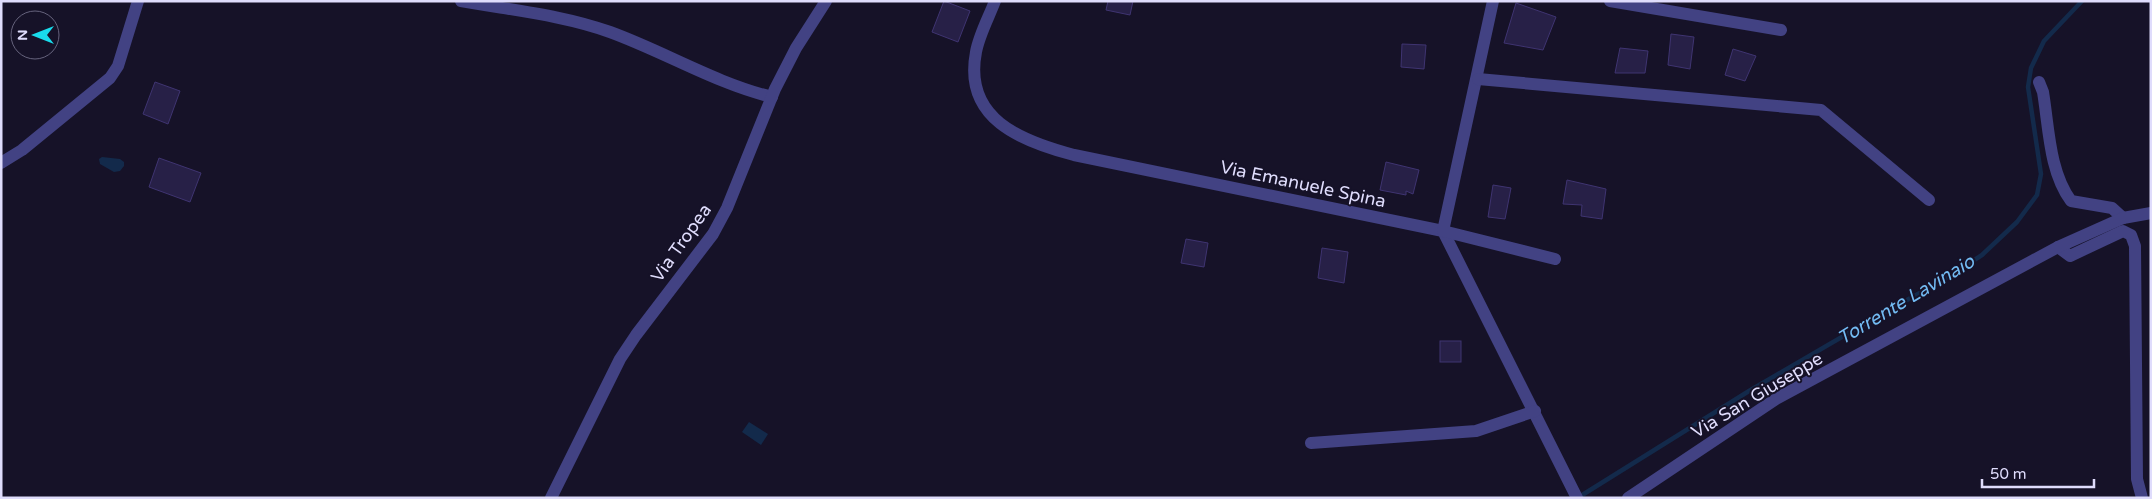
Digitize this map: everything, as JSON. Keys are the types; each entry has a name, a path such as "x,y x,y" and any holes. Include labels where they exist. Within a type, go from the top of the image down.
{"street":[{"path":"1,163 22,150 110,78 118,66 138,1"},
{"path":"461,1 519,6 585,23 744,90 772,97"},
{"name":"Via Tropea","path":"551,498 620,359 713,234 727,208 772,97 796,48 826,1"},
{"name":"Via Emanuele Spina","path":"995,1 976,50 975,87 995,118 1012,133 1040,146 1074,155 1443,231 1554,259"},
{"path":"1493,1 1478,79 1443,231 1577,498"},
{"path":"1610,1 1781,30"},
{"path":"1478,79 1821,110 1928,200"},
{"path":"2039,82 2043,92 2054,162 2063,190 2071,201 2112,208 2123,218"},
{"name":"Via San Giuseppe","path":"1628,498 1776,400 2058,247 2123,218 2151,213"},
{"path":"2058,247 2070,256 2123,232 2131,236 2136,246 2137,479 2142,498"},
{"path":"1311,443 1476,431 1535,411"}],"water":[{"path":"102,157 120,159 124,162 124,166 120,171 114,172 100,164 99,159"},
{"path":"749,422 768,434 761,445 742,432"}],"building":[{"path":"944,1 970,11 958,42 932,32"},
{"path":"1108,1 1133,1 1130,15 1106,10"},
{"path":"1516,3 1556,17 1543,50 1504,43"},
{"path":"1671,34 1694,37 1690,69 1668,65"},
{"path":"1402,44 1426,45 1424,69 1401,67"},
{"path":"1620,48 1648,51 1645,73 1615,73"},
{"path":"1733,49 1756,56 1745,81 1725,75"},
{"path":"155,82 180,91 168,124 143,114"},
{"path":"159,158 201,173 190,202 149,187"},
{"path":"1386,162 1419,170 1413,194 1406,191 1406,195 1380,190"},
{"path":"1567,180 1606,189 1602,219 1581,216 1582,205 1563,204"},
{"path":"1493,185 1511,188 1505,219 1488,217"},
{"path":"1186,239 1208,243 1204,267 1181,263"},
{"path":"1322,248 1348,252 1344,283 1318,278"},
{"path":"1440,341 1461,341 1461,362 1440,362"}],"waterway":[{"name":"Torrente Lavinaio","path":"1579,497 1749,391 1940,282 1982,255 2017,222 2037,195 2041,174 2028,87 2031,68 2044,41 2082,1"}]}
